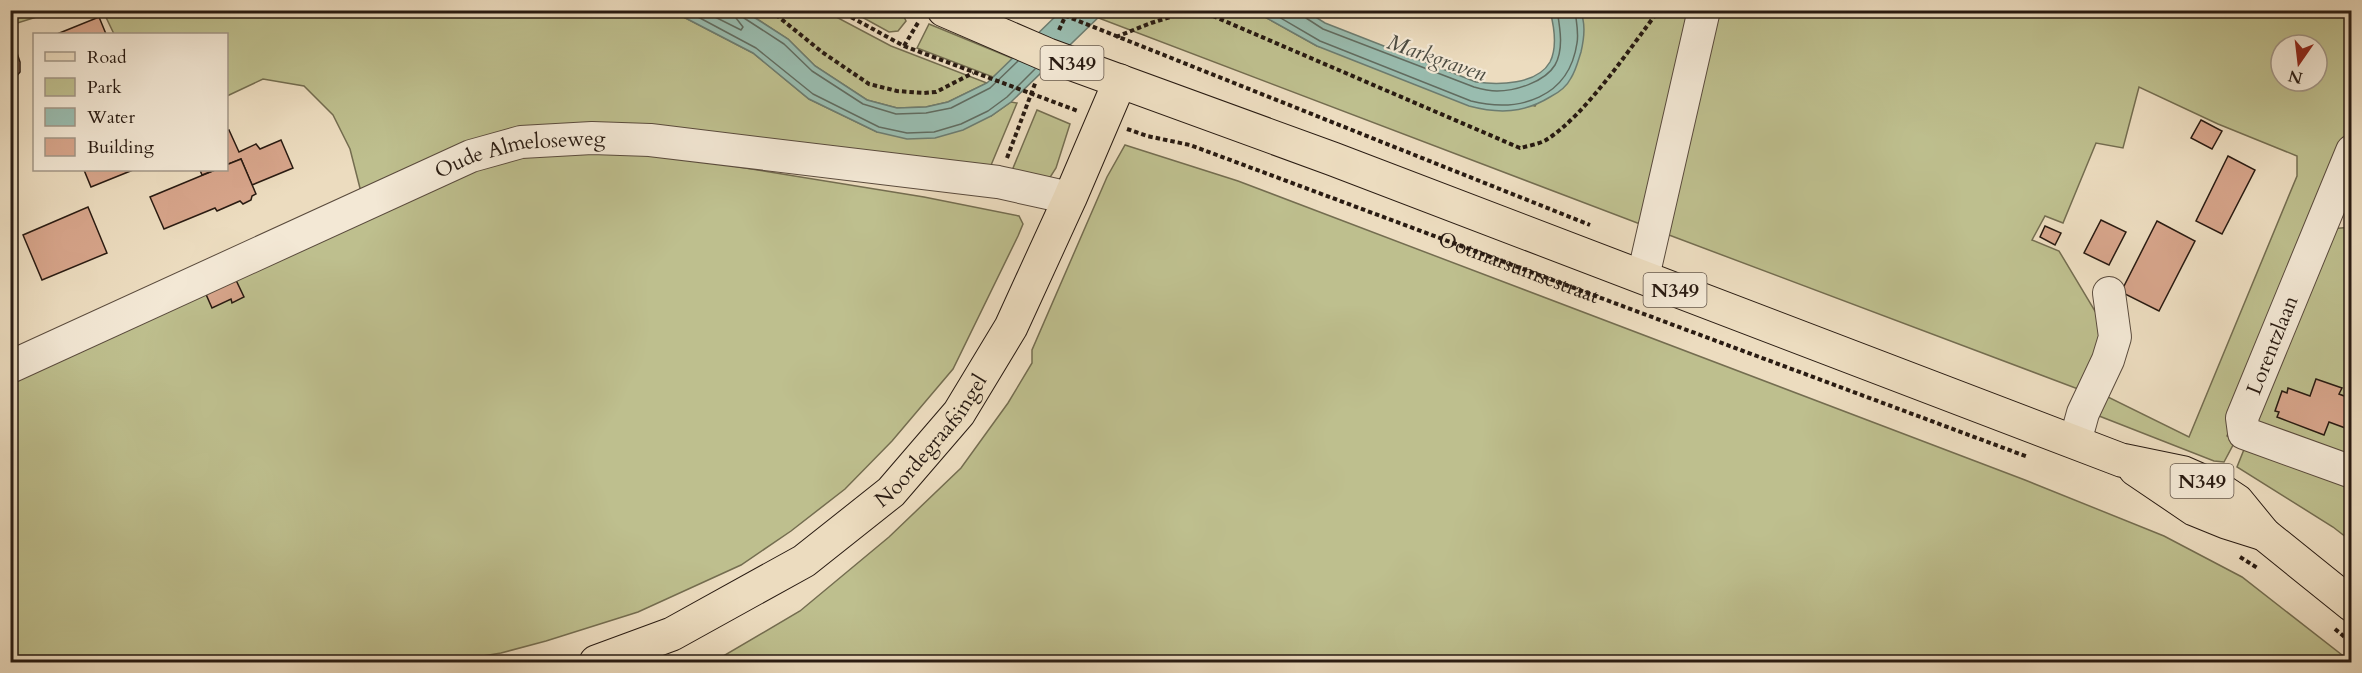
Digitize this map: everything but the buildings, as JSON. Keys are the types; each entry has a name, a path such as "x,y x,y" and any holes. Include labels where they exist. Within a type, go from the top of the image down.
{"main road":[{"name":"Ootmarsumsestraat","path":"932,15 1024,45 1333,159 2121,460 2184,473 2216,487 2237,501 2264,534 2352,605"},
{"name":"Noordegraafsingel","path":"596,663 672,634 804,561 891,492 965,403 1011,327 1120,81"}],"street":[{"path":"1643,277 1704,10"},
{"name":"Oude Almeloseweg","path":"10,367 471,156 520,142 592,138 650,140 998,182 1070,198"},
{"name":"Lorentzlaan","path":"2352,152 2242,418 2244,433 2352,472"},
{"path":"2075,442 2083,413 2108,360 2115,337 2109,293"}],"path":[{"path":"770,10 822,52 869,84 897,92 936,92 974,72"},
{"name":"Ootmarsumsestraat","path":"838,10 904,46 1030,94 1146,136 1190,145 2004,448"},
{"path":"1051,10 1593,226"},
{"path":"1116,37 1193,10"},
{"path":"1199,10 1520,148 1545,141 1562,127 1593,96 1659,10"},
{"path":"904,46 932,15"},
{"path":"998,182 1030,94"}],"green space":[{"path":"11,10 56,10 56,11 11,25"},
{"path":"890,10 903,16 906,21 898,31 889,32 851,11"},
{"path":"1105,10 1254,11 1317,46 1535,106 1583,17 1580,11 1694,11 1640,224 1096,17"},
{"path":"103,11 672,11 753,53 809,99 877,132 991,116 1011,102 1017,103 989,170 650,131 361,192 350,149 333,115 304,86 263,79 228,96 228,33 114,33"},
{"path":"745,11 825,11 891,46 987,83 948,102 926,107 897,108 867,100 815,66 788,39"},
{"path":"1714,11 2351,11 2351,135 2227,436 2232,439 2233,445 2224,462 2214,461 2094,414 2102,394 2189,437 2297,176 2297,156 2218,124 2139,87 2123,148 2096,143 2063,223 2045,216 2032,240 2059,251 2104,326 2086,392 1661,232"},
{"path":"929,24 1014,59 993,77 917,48"},
{"path":"1037,110 1070,124 1056,168 1049,179 1011,173"},
{"path":"1125,145 1238,181 2025,480 2164,536 2242,577 2351,662 713,662 800,611 889,537 961,468 1008,403 1032,363 1032,350 1107,177"},
{"path":"646,152 924,197 1019,216 1023,224 1018,236 953,369 892,441 845,489 791,531 741,565 638,612 501,653 447,662 11,662 10,369 460,174 517,154"},
{"path":"2351,227 2351,463 2261,427 2257,410 2331,229"},
{"path":"2245,447 2351,487 2351,541 2333,527 2237,467"}],"water":[{"path":"672,11 744,11 788,39 815,66 867,100 897,108 926,107 948,102 987,83 1061,11 1105,11 1011,102 991,116 963,130 935,138 907,139 877,132 809,99 753,53"},
{"path":"1254,11 1306,11 1325,23 1476,82 1485,83 1516,82 1544,70 1550,62 1555,43 1550,11 1580,11 1584,36 1574,72 1567,84 1559,91 1531,106 1501,111 1469,106 1317,46"}],"water label":[{"name":"Markgraven","path":"1437,57"}]}
